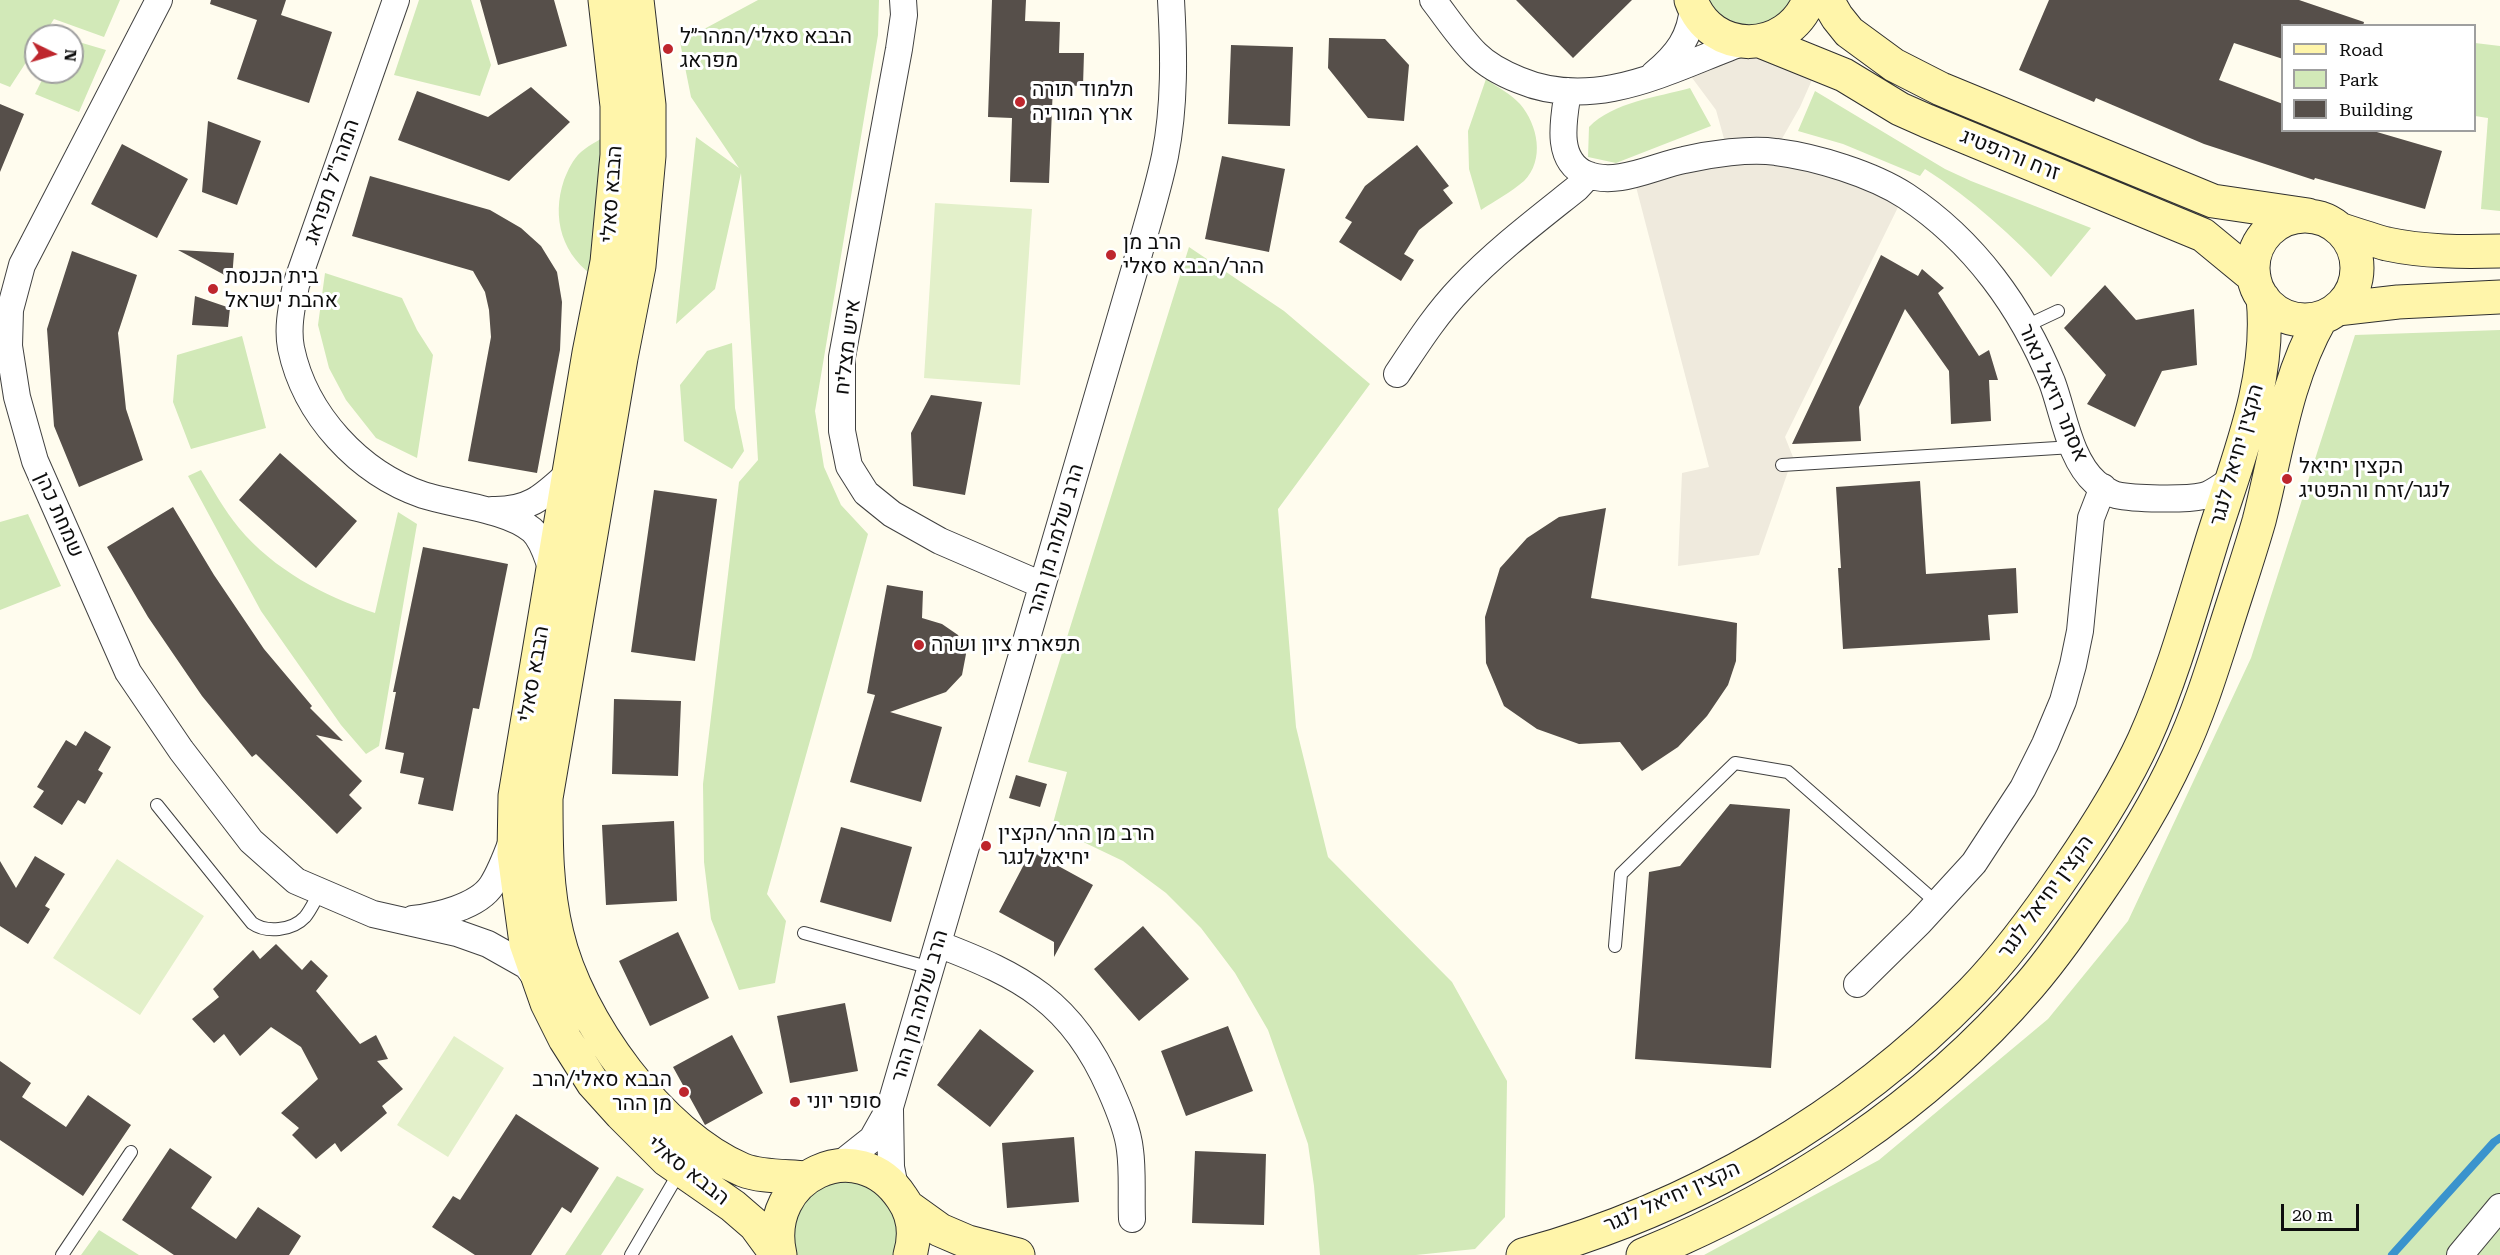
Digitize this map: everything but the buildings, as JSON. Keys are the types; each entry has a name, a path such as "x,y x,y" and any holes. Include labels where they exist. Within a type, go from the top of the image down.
{"street":[{"name":"שמחת כהן","path":"159,0 7,293 10,310 9,346 17,397 35,461 128,672 182,750 251,841 296,881 373,914 406,920"},
{"name":"המהר\"ל מפראג","path":"396,0 296,285 289,317 291,347 300,380 317,411 340,441 362,461 393,482 423,495 486,510 532,530 543,545 552,570"},
{"name":"הבבא סאלי","path":"605,0 617,106 617,155 607,262 516,785 514,836 517,886 526,943 547,1003 593,1083 667,1160 733,1206 755,1225 772,1251"},
{"name":"הבבא סאלי","path":"637,0 649,105 649,156 639,266 615,389 546,798 546,852 550,892 557,935 576,990 619,1064 644,1092 687,1135 721,1159 745,1171 806,1178"},
{"name":"איש מצליח","path":"903,0 904,15 899,49 842,357 842,431 849,466 866,493 892,514 940,542 1042,585"},
{"name":"הרב שלמה מן ההר","path":"890,1107 1135,268 1165,156 1173,67 1171,0"},
{"path":"1433,0 1477,55 1504,74 1540,89 1568,91 1602,90 1647,80 1752,42 1778,36 1793,25 1809,0"},
{"name":"זרח ורהפטיג","path":"1827,0 1837,17 1850,32 1894,65 1933,85 2213,201 2232,206 2308,215"},
{"path":"1647,80 1675,56 1692,20 1692,3"},
{"name":"זרח ורהפטיג","path":"1692,3 1706,24 1724,37 1752,42 1844,75 1900,109 2203,235 2259,287"},
{"path":"1397,374 1430,325 1460,289 1504,247 1577,189 1589,175 1571,162 1563,145 1568,91"},
{"name":"אסתר רזיאל נאור","path":"1589,175 1602,179 1684,160 1728,153 1774,152 1861,175 1904,195 1961,240 1998,285 2026,326 2053,386 2073,447 2086,471 2103,487 2113,494 2130,497 2188,497 2205,496 2231,480"},
{"path":"2500,251 2468,252 2386,244 2342,230 2320,217 2308,215 2292,217 2278,223 2266,233 2256,254 2259,287 2274,309 2288,317 2305,320 2398,302 2500,297"},
{"path":"2329,314 2349,296 2356,279 2357,262 2352,244 2342,230"},
{"name":"הקצין יחיאל לנגר","path":"1523,1255 1602,1230 1668,1203 1762,1155 1858,1091 1918,1042 2001,960 2094,832 2139,750 2164,687 2255,400 2266,324 2259,287"},
{"name":"הקצין יחיאל לנגר","path":"1643,1255 1684,1238 1782,1189 1881,1123 1961,1056 2000,1018 2061,945 2126,853 2179,755 2205,690 2259,520 2279,428 2290,391 2305,348 2329,314"},
{"name":"המהר\"ל מפראג","path":"486,510 514,511 543,497 569,473"},
{"path":"1857,984 1974,863 2032,770 2063,701 2080,631 2091,518 2103,487"},
{"path":"406,920 439,915 472,902 491,888 514,836"},
{"path":"406,920 488,944 527,966 540,983"},
{"path":"934,956 988,963 1036,990 1064,1014 1096,1057 1116,1103 1130,1148 1132,1219"},
{"path":"838,1166 872,1139 890,1107"},
{"path":"890,1107 891,1167 913,1226 913,1245 910,1255"},
{"path":"772,1251 779,1215 789,1194 806,1178 821,1170 838,1166 859,1167 878,1174 940,1230 968,1242 1018,1255"},
{"path":"2460,1255 2500,1207"}],"lane":[{"path":"2026,326 2058,310"},
{"path":"1782,465 2073,447"},
{"path":"1615,946 1621,874 1735,763 1788,772 1937,903"},
{"path":"157,805 260,929 276,930 293,925 305,918 320,892"},
{"path":"804,933 934,956"},
{"path":"63,1255 131,1152"},
{"path":"631,1255 681,1170"}],"green space":[{"path":"0,0 120,0 104,37 84,30 84,24 68,24 54,19 51,24 24,24 24,65 10,87 0,83"},
{"path":"419,0 471,0 491,65 480,96 394,75"},
{"path":"758,0 879,0 878,35 815,411 824,467 841,505 868,534 767,894 786,921 775,983 739,990 711,919 704,862 703,784 739,482 758,460 741,173 715,289 676,324 696,137 739,168 691,97 680,42"},
{"path":"1703,0 1797,0 1769,28 1733,29"},
{"path":"2476,43 2500,46 2500,211 2481,209 2488,118 2476,116"},
{"path":"84,44 106,50 79,112 35,94 40,84 84,84"},
{"path":"1486,79 1512,97 1526,112 1535,132 1537,153 1531,173 1524,181 1481,210 1469,169 1468,131"},
{"path":"1690,88 1711,126 1616,163 1588,157 1589,127 1599,119 1623,106"},
{"path":"1815,91 1945,169 2091,228 2051,277 1991,219 1925,169 1920,176 1843,144 1798,131"},
{"path":"612,132 598,279 576,260 568,248 560,222 560,194 569,169 578,155"},
{"path":"935,203 1032,209 1020,385 924,378"},
{"path":"1189,247 1284,311 1370,384 1278,509 1296,727 1328,857 1452,982 1507,1081 1505,1217 1475,1249 1416,1255 1320,1255 1308,1144 1268,1030 1235,973 1201,928 1166,893 1123,861 1052,827 1067,772 1028,762"},
{"path":"325,273 402,298 417,330 433,355 417,458 376,438 346,400 329,368 318,325"},
{"path":"2500,330 2500,1255 1704,1255 1879,1160 2048,1019 2128,921 2251,658 2355,335"},
{"path":"242,336 266,428 191,449 173,402 177,355"},
{"path":"732,343 735,408 744,451 732,469 684,441 680,385 707,351"},
{"path":"201,470 239,528 268,557 319,590 375,613 398,512 417,524 379,746 366,754 341,725 261,611 188,476"},
{"path":"28,514 61,586 0,610 0,522"},
{"path":"117,859 204,916 140,1015 53,958"},
{"path":"454,1036 504,1068 448,1157 397,1125"},
{"path":"617,1176 644,1189 601,1255 565,1255"},
{"path":"829,1178 871,1182 899,1211 900,1255 790,1255 789,1216"},
{"path":"99,1230 139,1255 81,1255"}],"shaded area":[{"path":"1721,50 1819,64 1800,107 1775,151 1904,195 1785,437 1793,457 1759,555 1678,566 1682,473 1709,467 1634,179 1728,153 1716,110 1684,67"}],"waterway":[{"path":"2392,1255 2500,1138"}],"place":[{"name":"הבבא סאלי/המהר״ל מפראג","path":"668,49"},
{"name":"תלמוד תורה ארץ המוריה","path":"1020,102"},
{"name":"הרב מן ההר/הבבא סאלי","path":"1111,255"},
{"name":"בית הכנסת אהבת ישראל","path":"213,289"},
{"name":"הקצין יחיאל לנגר/זרח ורהפטיג","path":"2287,479"},
{"name":"תפארת ציון ושרה","path":"919,645"},
{"name":"הרב מן ההר/הקצין יחיאל לנגר","path":"986,846"},
{"name":"הבבא סאלי/הרב מן ההר","path":"684,1092"},
{"name":"סופר יוני","path":"795,1102"}]}
